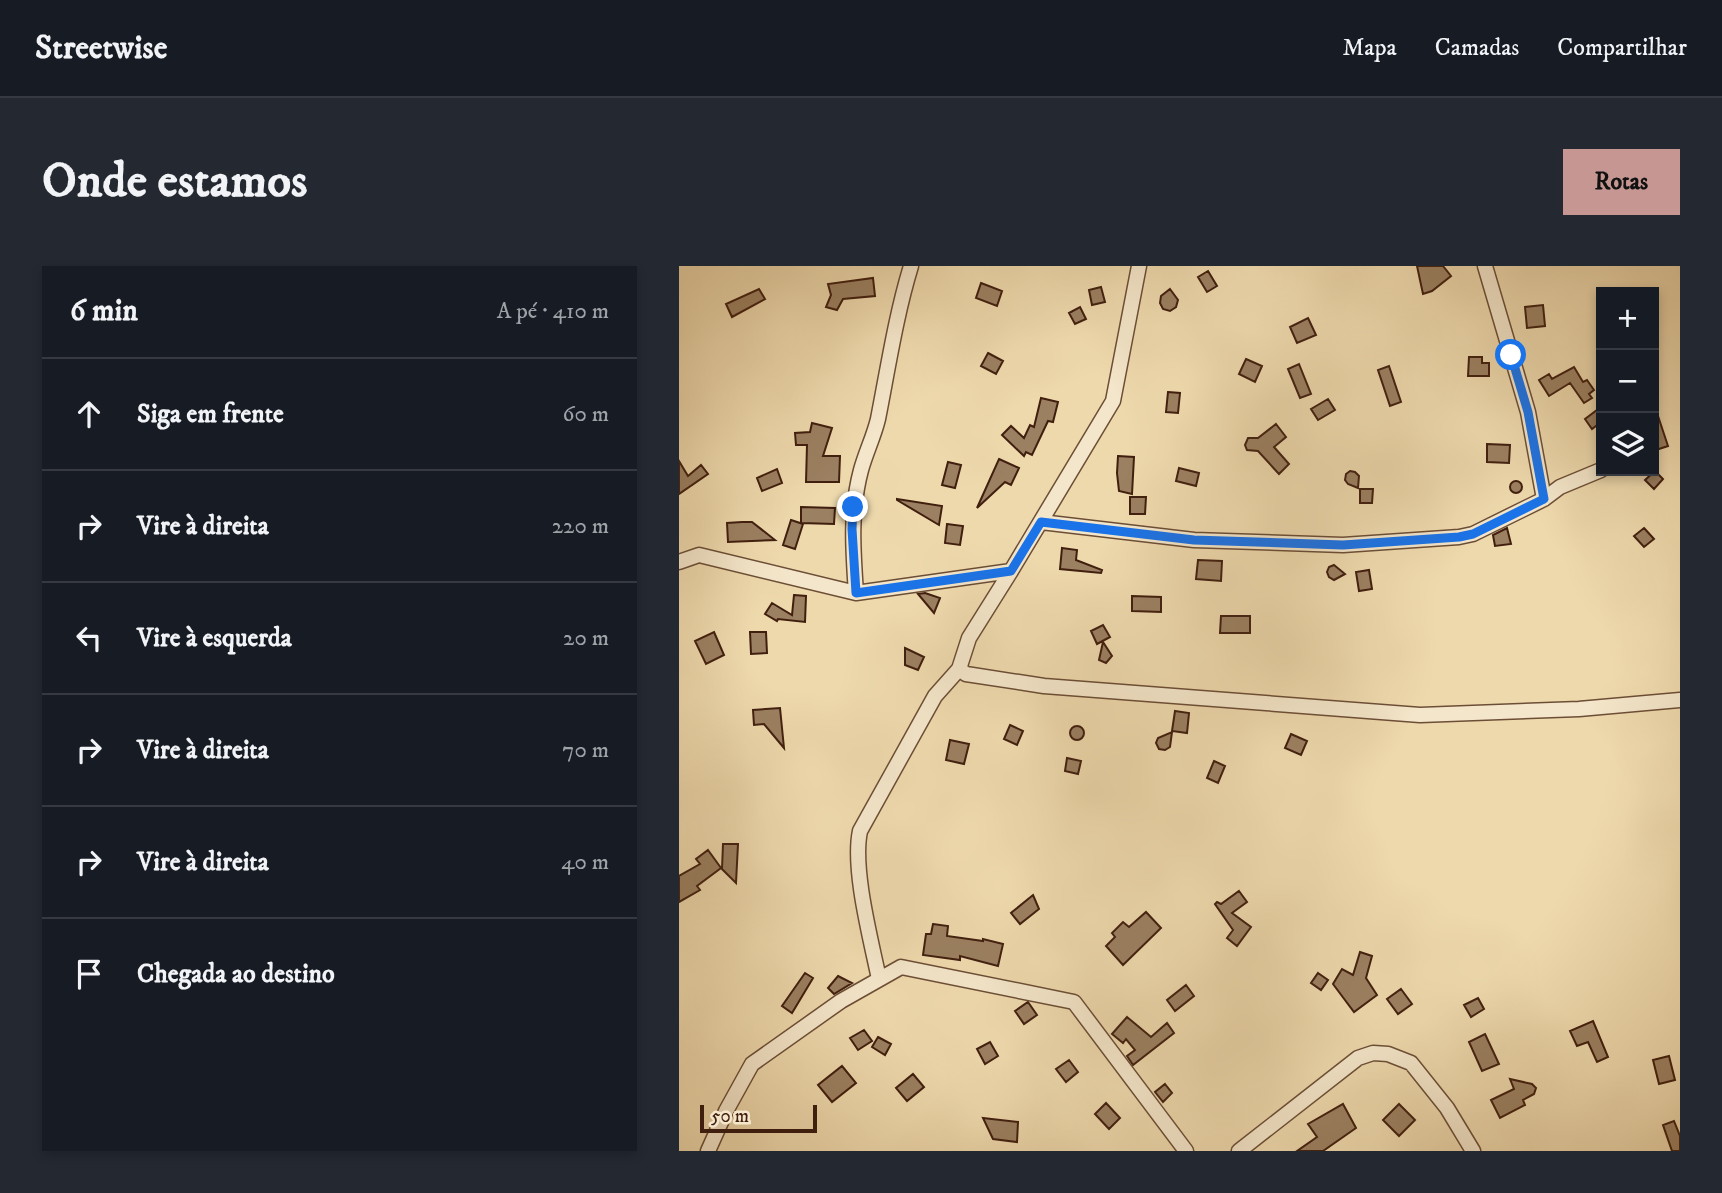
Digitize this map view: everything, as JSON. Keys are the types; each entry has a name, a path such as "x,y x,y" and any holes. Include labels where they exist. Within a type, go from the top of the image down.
{"street":[{"path":"856,593 853,507 861,468 875,432 911,266"},
{"path":"879,979 859,863 860,831 935,696 960,669 969,638 1113,401 1139,266"},
{"path":"1485,266 1528,412 1544,499"},
{"path":"1041,522 1194,540 1343,545 1459,537 1473,534 1544,499 1560,487 1596,472"},
{"path":"681,558 698,555 856,593 1011,571"},
{"path":"960,669 966,674 1044,686 1420,715 1579,709 1680,700"},
{"path":"708,1151 752,1064 841,1001 901,967 1074,1002 1186,1151"},
{"path":"1239,1151 1358,1058 1373,1053 1398,1056 1411,1063 1447,1108 1473,1151"}],"building":[{"path":"1417,266 1443,266 1451,276 1432,291 1423,294"},
{"path":"1208,271 1217,286 1207,292 1198,277"},
{"path":"873,278 875,296 843,299 837,310 826,307 831,295 828,284"},
{"path":"981,283 1002,291 997,306 976,298"},
{"path":"1101,287 1105,302 1092,305 1089,290"},
{"path":"759,289 765,299 732,317 726,304"},
{"path":"1170,289 1178,300 1176,307 1170,311 1163,309 1160,303 1161,296"},
{"path":"1543,305 1545,326 1527,328 1525,307"},
{"path":"1080,307 1086,319 1075,324 1069,313"},
{"path":"1308,318 1316,335 1297,343 1290,327"},
{"path":"988,353 1003,361 996,374 981,366"},
{"path":"1469,357 1482,357 1482,363 1489,363 1489,376 1468,376"},
{"path":"1246,359 1262,366 1255,382 1239,374"},
{"path":"1299,364 1311,394 1300,398 1288,369"},
{"path":"1389,366 1401,402 1390,406 1378,370"},
{"path":"1574,367 1583,382 1587,380 1594,390 1589,394 1592,398 1584,403 1570,383 1549,396 1539,380 1549,374 1552,379"},
{"path":"1168,392 1180,393 1178,413 1166,412"},
{"path":"1041,398 1058,402 1053,422 1048,421 1032,455 1026,452 1024,456 1002,435 1011,426 1024,438 1030,425 1034,427"},
{"path":"1328,399 1335,410 1318,420 1311,409"},
{"path":"1596,411 1596,426 1592,429 1585,419"},
{"path":"1659,419 1668,446 1659,449"},
{"path":"812,423 832,428 823,456 840,456 839,482 806,482 807,445 796,445 795,433 810,432"},
{"path":"1276,424 1286,437 1274,447 1289,464 1279,474 1258,451 1247,450 1245,445 1248,438 1258,438"},
{"path":"1487,444 1510,445 1509,463 1487,462"},
{"path":"1118,456 1134,457 1132,494 1119,491"},
{"path":"999,459 1019,468 1011,485 1005,482 977,508"},
{"path":"679,461 688,476 701,465 708,474 679,494"},
{"path":"948,462 961,465 955,488 942,485"},
{"path":"1179,468 1199,473 1196,486 1176,481"},
{"path":"777,469 782,483 762,491 757,478"},
{"path":"1350,471 1359,476 1358,488 1345,480"},
{"path":"1659,475 1663,479 1654,489 1645,480 1649,476"},
{"path":"1511,482 1521,482 1521,492 1511,492"},
{"path":"1360,489 1373,489 1372,503 1360,503"},
{"path":"1130,497 1146,497 1145,514 1130,514"},
{"path":"897,500 942,506 939,525"},
{"path":"801,507 835,508 834,524 801,523"},
{"path":"791,520 803,524 795,549 783,545"},
{"path":"752,522 775,540 728,542 727,523"},
{"path":"947,524 963,526 960,545 945,543"},
{"path":"1507,528 1511,544 1495,546 1493,535"},
{"path":"1644,528 1654,539 1644,547 1634,536"},
{"path":"1062,548 1077,550 1076,560 1102,570 1101,573 1060,569"},
{"path":"1198,560 1222,561 1221,581 1196,579"},
{"path":"1334,565 1345,574 1334,580 1327,572 1329,567"},
{"path":"1369,570 1372,589 1359,591 1356,572"},
{"path":"925,593 940,598 934,613 918,594"},
{"path":"794,595 806,596 805,622 777,621 765,614 772,603 792,615"},
{"path":"1132,596 1161,597 1161,612 1132,611"},
{"path":"1221,616 1250,616 1250,633 1220,633"},
{"path":"1103,625 1110,637 1097,644 1091,631"},
{"path":"714,632 724,655 706,664 695,641"},
{"path":"750,632 766,632 767,653 751,654"},
{"path":"1103,642 1112,656 1106,663 1099,660"},
{"path":"905,648 924,657 918,670 905,665"},
{"path":"780,708 784,748 764,724 754,725 753,710"},
{"path":"1175,711 1189,713 1187,733 1172,731"},
{"path":"1010,725 1023,731 1017,745 1004,739"},
{"path":"1074,726 1080,726 1084,733 1080,740 1074,740 1070,736 1070,730"},
{"path":"1172,732 1170,747 1159,749 1156,743 1158,738"},
{"path":"1291,734 1307,741 1301,755 1285,748"},
{"path":"950,740 969,744 964,764 946,760"},
{"path":"1067,758 1081,761 1078,774 1065,771"},
{"path":"1214,761 1225,766 1218,783 1207,778"},
{"path":"723,844 738,844 736,883 722,869"},
{"path":"708,850 721,868 697,886 700,890 679,902 679,876 700,864 696,859"},
{"path":"1239,891 1247,902 1232,913 1251,927 1237,946 1227,938 1233,930 1215,904 1221,904"},
{"path":"1033,895 1039,909 1020,924 1011,913"},
{"path":"1146,912 1161,928 1123,965 1106,946 1115,937 1112,933 1123,922 1129,927"},
{"path":"933,924 948,926 947,936 983,939 1003,944 998,966 960,956 960,960 923,955 926,934 931,934"},
{"path":"1360,952 1372,956 1366,978 1377,995 1354,1012 1333,984 1342,969 1353,975"},
{"path":"805,973 813,978 792,1013 782,1006"},
{"path":"1318,973 1328,980 1321,990 1311,983"},
{"path":"838,976 852,983 834,994 828,988"},
{"path":"1186,985 1194,996 1175,1011 1167,1000"},
{"path":"1401,989 1412,1004 1398,1014 1387,999"},
{"path":"1478,998 1484,1009 1471,1017 1464,1005"},
{"path":"1028,1002 1037,1015 1024,1024 1015,1011"},
{"path":"1127,1017 1151,1037 1167,1023 1174,1033 1133,1065 1127,1056 1135,1050 1126,1039 1123,1043 1112,1034"},
{"path":"1593,1021 1608,1057 1597,1062 1588,1042 1577,1046 1570,1031"},
{"path":"864,1030 872,1041 858,1050 850,1038"},
{"path":"1485,1034 1499,1064 1482,1071 1469,1042"},
{"path":"878,1037 891,1044 885,1055 872,1047"},
{"path":"990,1042 998,1056 985,1064 977,1049"},
{"path":"1669,1056 1675,1080 1659,1084 1653,1060"},
{"path":"1069,1060 1078,1072 1066,1082 1056,1069"},
{"path":"842,1066 856,1083 832,1102 818,1085"},
{"path":"913,1074 924,1087 907,1101 896,1088"},
{"path":"1510,1079 1532,1084 1536,1088 1534,1094 1523,1100 1525,1105 1500,1118 1491,1100 1514,1089"},
{"path":"1165,1084 1172,1093 1163,1102 1155,1092"},
{"path":"1106,1103 1120,1118 1109,1129 1095,1114"},
{"path":"1343,1104 1356,1128 1323,1151 1297,1151 1317,1137 1308,1124"},
{"path":"1399,1104 1415,1120 1399,1136 1383,1120"},
{"path":"983,1118 1018,1122 1017,1142 993,1139"},
{"path":"1674,1121 1680,1136 1680,1151 1672,1151 1663,1125"}],"route":[{"path":"853,507 856,593 1011,571 1041,522 1194,540 1343,545 1473,534 1544,499 1528,412 1511,355"}]}
